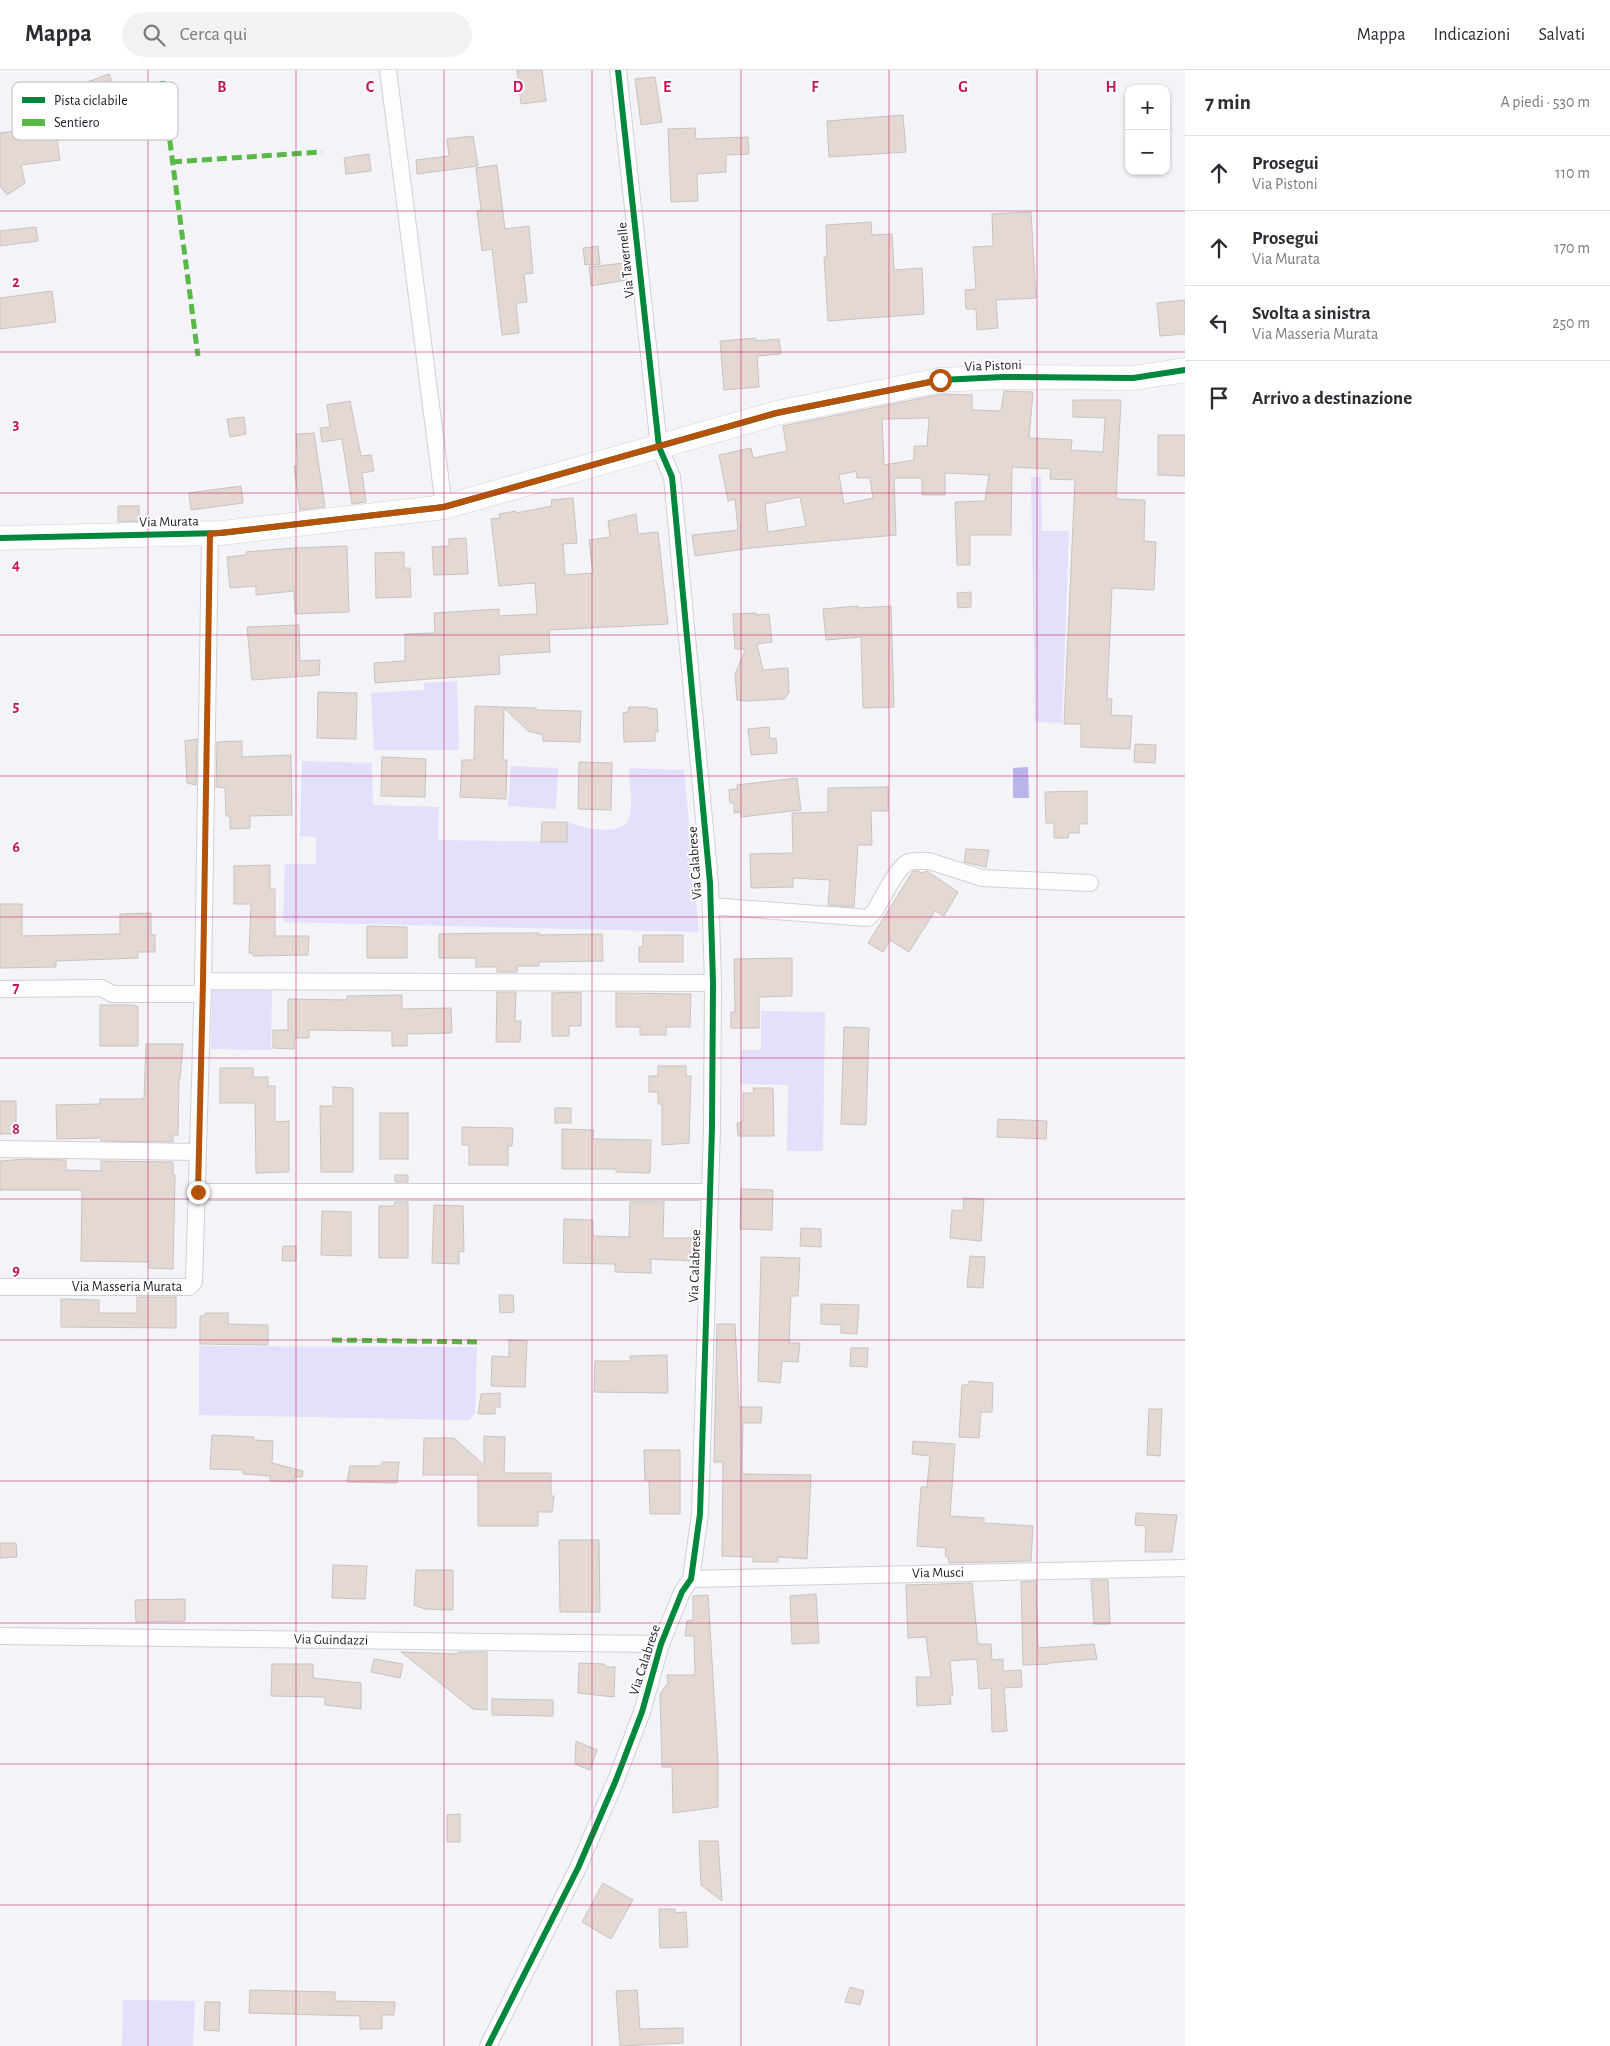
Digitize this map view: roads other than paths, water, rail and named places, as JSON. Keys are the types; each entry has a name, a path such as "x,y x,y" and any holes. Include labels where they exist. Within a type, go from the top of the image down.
{"street":[{"path":"388,70 444,507"},
{"name":"Via Tavernelle","path":"618,70 659,447"},
{"name":"Via Pistoni","path":"659,447 776,413 940,380 1003,377 1133,378 1185,370"},
{"name":"Via Murata","path":"0,538 210,534 444,507 659,447"},
{"name":"Via Calabrese","path":"488,2046 578,1868 642,1712 661,1644 682,1592 691,1579 700,1514 710,1192 713,983 711,906 672,477 659,447"},
{"name":"Via Masseria Murata","path":"0,1287 190,1287 194,1282 203,988 210,534"},
{"path":"711,906 868,918 874,912 901,867 909,862 920,861 929,861 982,878 1090,883"},
{"path":"0,989 102,988 112,994 203,988 713,983"},
{"path":"0,1150 198,1152"},
{"path":"198,1192 710,1192"},
{"name":"Via Musci","path":"691,1579 1185,1568"},
{"name":"Via Guindazzi","path":"0,1636 661,1644"}]}
